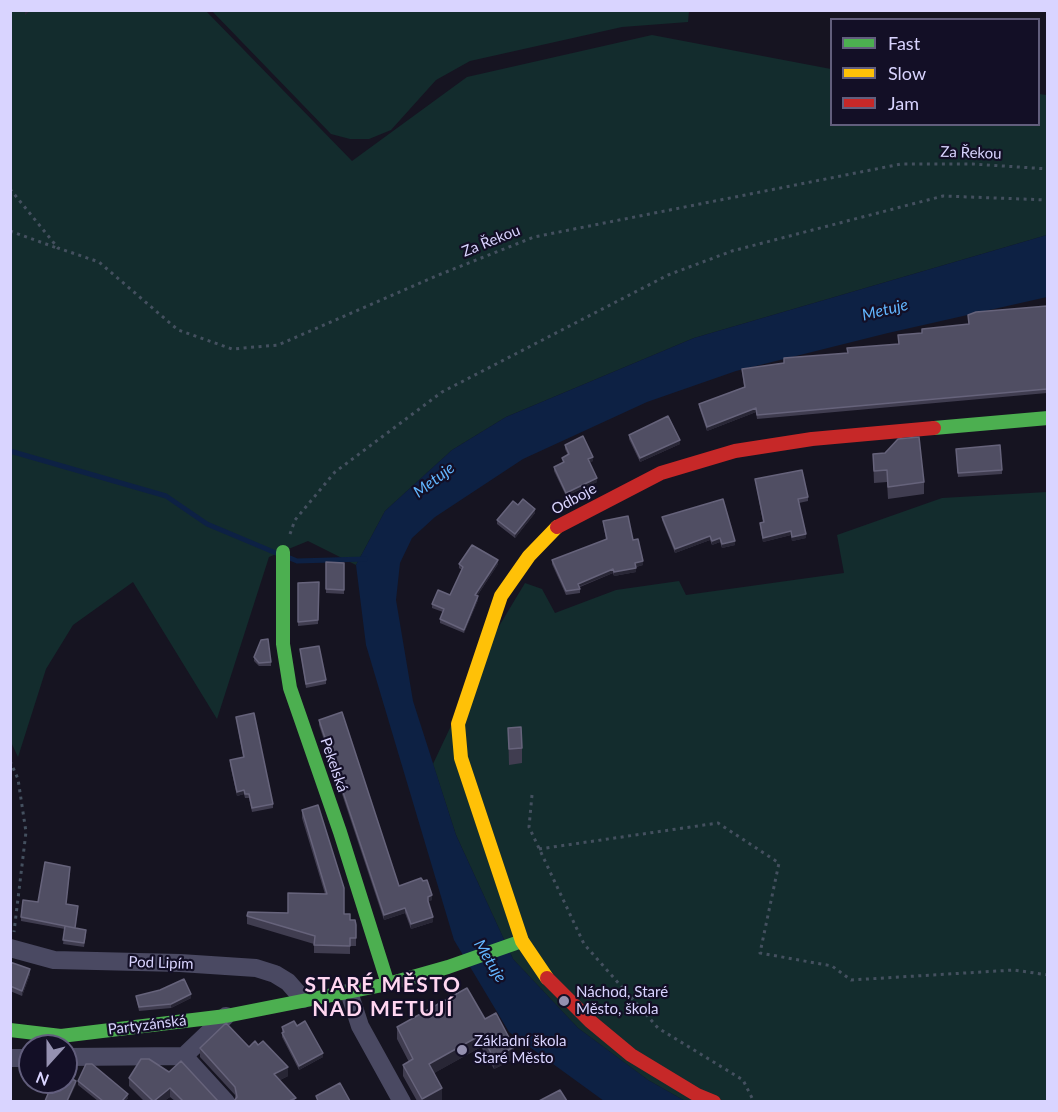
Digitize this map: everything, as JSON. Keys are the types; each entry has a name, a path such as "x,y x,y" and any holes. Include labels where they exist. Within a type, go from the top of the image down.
{"street":[{"name":"Odboje","path":"714,1101 697,1095 631,1055 590,1021 550,982 516,943 461,758 458,724 501,596 529,556 560,523 661,473 735,452 812,439 1047,418"},
{"name":"Pekelská","path":"283,552 283,644 290,688 340,832 388,984"},
{"path":"226,1016 388,984 448,968 516,943"},
{"name":"Pod Lipím","path":"11,948 54,960 180,963 256,968 275,974 288,982 303,999"},
{"path":"350,992 360,1026 402,1101"},
{"name":"Partyzánská","path":"10,1030 61,1036 226,1016"},
{"name":"Partyzánská","path":"78,1057 184,1056 226,1016"},
{"path":"184,1056 226,1101"}],"path":[{"name":"Za Řekou","path":"10,231 99,262 178,330 232,349 279,345 436,276 534,237 901,164 973,164 1047,169"},
{"path":"10,189 58,248"},
{"path":"283,552 295,520 335,472 442,392 668,274 732,251 943,196 1047,200"},
{"path":"10,761 18,779 26,832 11,948"},
{"path":"532,795 529,827 584,944 658,1028 743,1080 754,1101"},
{"path":"539,849 718,823 779,863 760,953 832,966 851,980 1014,970 1047,975"}],"green space":[{"path":"10,11 206,11 352,161 467,77 652,35 830,69 830,126 1040,126 1040,94 1047,95 1047,235 694,338 506,417 452,450 385,511 356,565 308,541 269,557 217,719 133,582 73,625 46,669 18,757 10,740"},
{"path":"212,11 689,11 688,22 622,27 470,61 436,80 391,130 369,139 350,139 331,134"},
{"path":"1047,492 1047,1101 685,1101 648,1080 578,1028 513,959 456,835 433,764 481,656 525,583 542,589 555,613 616,590 679,581 686,595 844,573 837,535 942,498"}],"water":[{"name":"Metuje","path":"1047,235 1047,297 736,371 647,402 523,459 435,517 412,538 400,563 396,600 413,701 456,835 513,959 578,1028 648,1080 685,1101 604,1101 509,1032 454,940 366,645 356,565 385,511 452,450 506,417 694,338"}],"building":[{"path":"1047,306 1047,389 757,415 756,408 707,427 699,404 745,387 742,369 784,363 784,358 848,353 847,348 899,344 898,335 922,333 922,329 969,324 968,315 976,312"},
{"path":"668,416 680,440 640,458 629,435"},
{"path":"583,436 593,457 588,459 597,478 566,493 554,467 564,462 562,458 569,454 565,445"},
{"path":"919,437 924,482 888,487 887,470 874,471 873,454 885,453 898,439"},
{"path":"1000,445 1002,470 958,473 956,449"},
{"path":"802,470 808,497 798,499 806,534 792,537 791,531 763,538 760,523 764,522 755,479"},
{"path":"523,499 535,509 515,534 497,520 513,501 518,505"},
{"path":"723,499 735,541 722,544 720,538 712,541 710,536 675,549 662,517"},
{"path":"628,516 633,540 638,539 643,561 635,563 636,568 614,572 613,569 578,584 580,589 566,591 552,560 607,539 603,521"},
{"path":"472,545 498,560 475,595 478,596 464,630 440,619 444,609 432,604 438,590 450,595 463,567 459,564"},
{"path":"326,562 344,563 344,590 326,589"},
{"path":"319,582 318,620 298,622 298,583"},
{"path":"268,639 271,662 259,663 254,657 261,640"},
{"path":"319,646 326,680 306,684 300,649"},
{"path":"342,712 399,886 421,878 423,881 427,880 432,895 428,897 428,901 433,917 411,924 405,908 384,915 319,720"},
{"path":"254,713 273,804 252,808 249,794 245,794 244,790 237,792 230,760 244,757 236,717"},
{"path":"521,727 522,748 509,749 508,728"},
{"path":"318,805 344,888 344,914 350,914 350,920 355,920 356,938 350,938 350,946 314,945 315,936 247,916 248,912 288,913 288,893 327,894 302,810"},
{"path":"45,862 70,867 66,904 78,906 75,928 21,917 23,900 38,902"},
{"path":"65,926 86,930 84,943 63,940"},
{"path":"10,962 30,969 22,991 10,986"},
{"path":"184,979 191,994 171,1004 139,1007 136,996 160,990"},
{"path":"467,988 485,1019 496,1013 514,1047 494,1058 481,1035 429,1064 442,1088 422,1099 403,1065 413,1059 397,1027"},
{"path":"294,1021 297,1026 305,1021 323,1053 299,1066 282,1033 284,1032 282,1027"},
{"path":"226,1023 249,1047 255,1041 258,1045 263,1041 288,1067 274,1074 296,1098 289,1101 234,1101 237,1097 235,1087 200,1048"},
{"path":"141,1059 149,1059 169,1072 181,1061 218,1101 183,1101 170,1088 153,1101 129,1078"},
{"path":"86,1064 92,1064 128,1094 122,1101 103,1101 78,1081"},
{"path":"340,1083 350,1101 318,1101 316,1096"},
{"path":"560,1090 567,1101 539,1101"},
{"path":"48,1094 70,1094 67,1101 45,1101"}],"waterway":[{"path":"10,451 166,496 207,524 276,553"},
{"path":"290,558 297,561 365,559"}],"traffic: fast":[{"path":"934,428 1048,418"},
{"path":"283,552 283,644 290,688 340,832 388,984"},
{"path":"10,1030 61,1036 226,1016 388,984 448,967 522,941"}],"traffic: slow":[{"path":"547,978 522,941 461,758 458,724 501,596 529,556 557,527"}],"traffic: jam":[{"path":"557,527 661,473 735,451 812,439 934,428"},
{"path":"547,978 590,1021 631,1055 697,1095 714,1102"}],"place":[{"name":"Náchod, Staré Město, škola","path":"564,1001"},
{"name":"Základní škola Staré Město","path":"462,1050"}],"district":[{"name":"STARÉ MĚSTO NAD METUJÍ","path":"383,997"}]}
